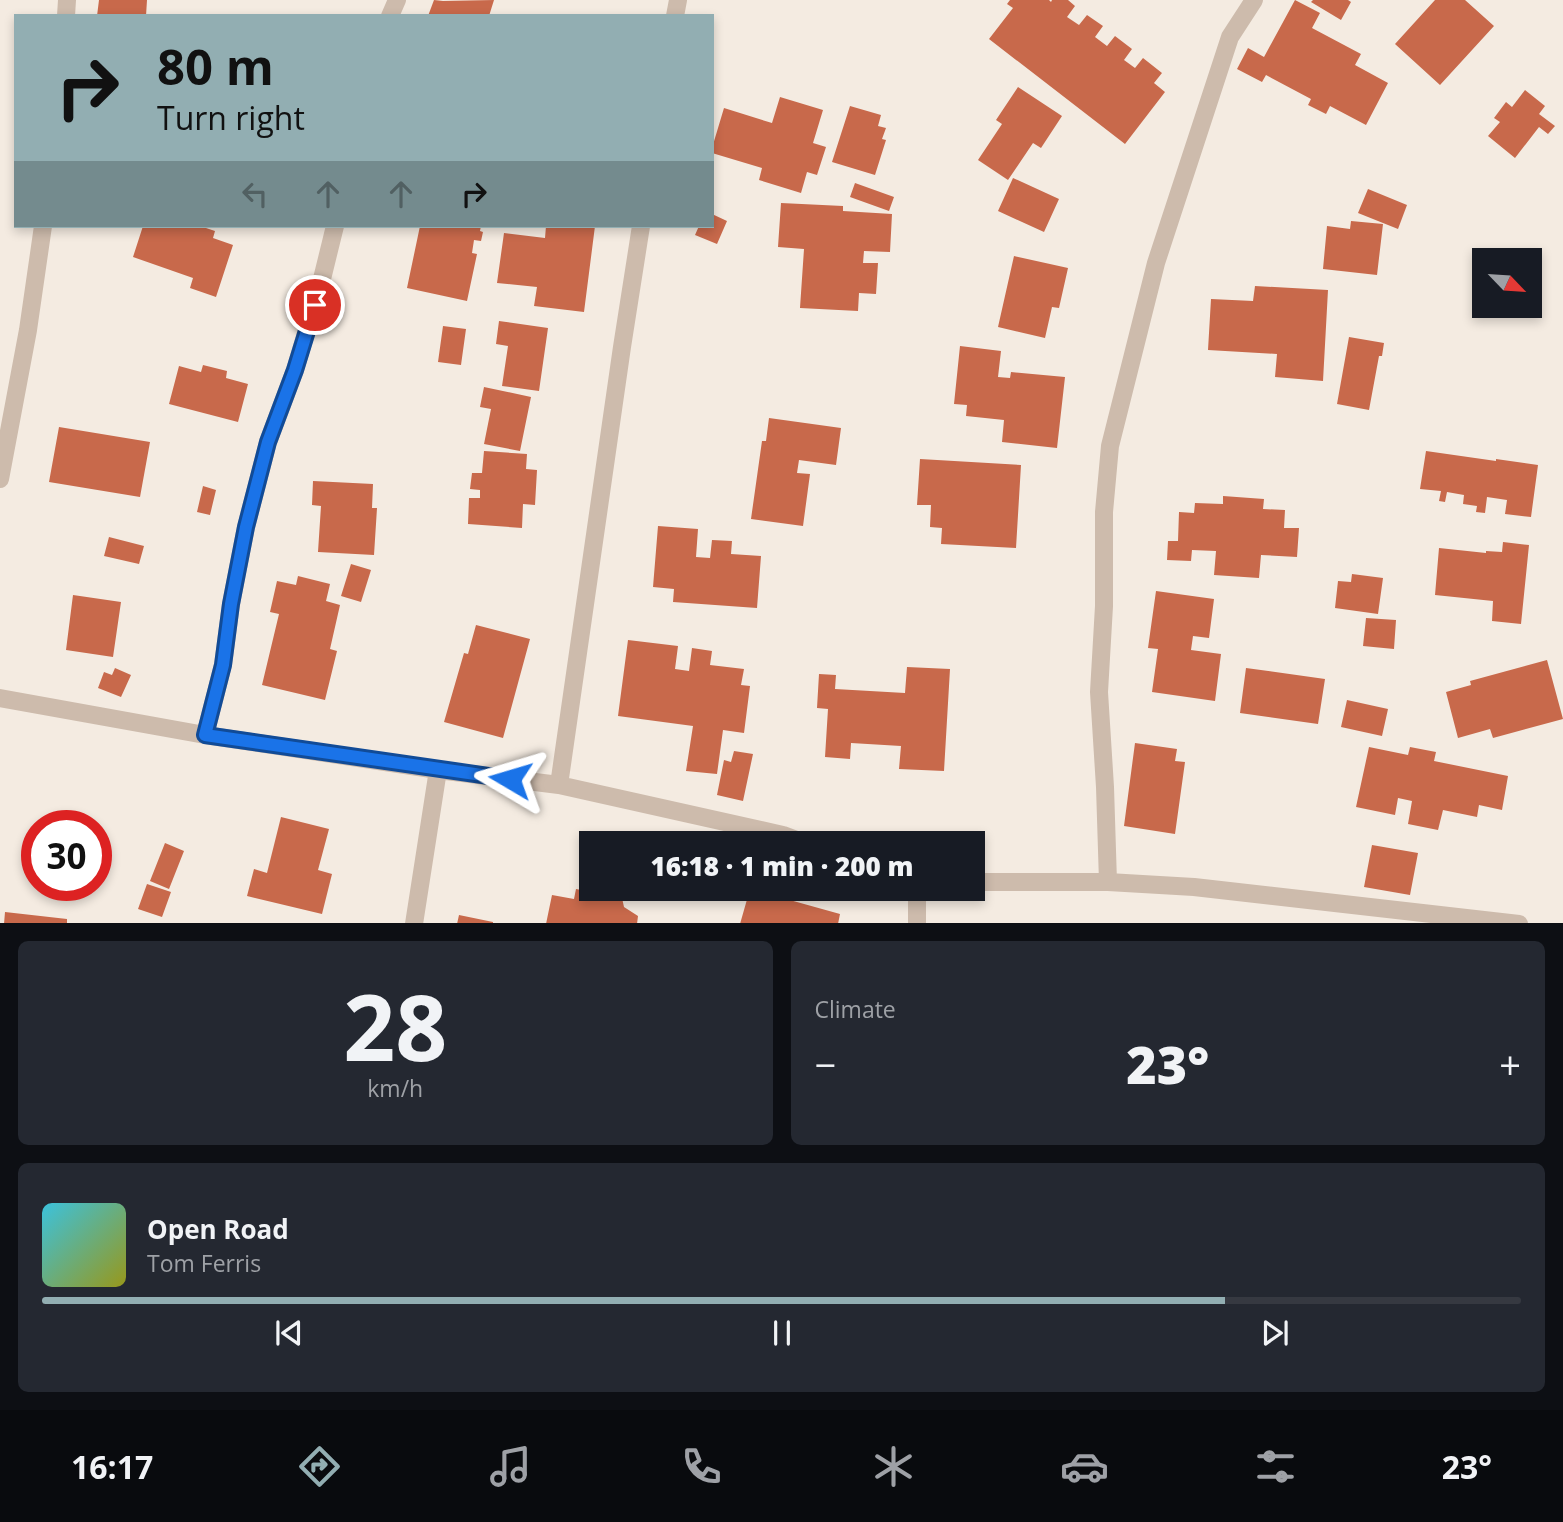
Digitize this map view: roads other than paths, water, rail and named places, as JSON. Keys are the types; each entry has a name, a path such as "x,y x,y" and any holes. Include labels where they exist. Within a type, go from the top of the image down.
{"street":[{"path":"1108,881 1099,692 1104,606 1104,512 1110,446 1167,227 1230,37 1254,0"},
{"path":"0,479 28,330 43,228"},
{"path":"205,735 223,665 231,604 246,527 268,442 295,370 335,228"},
{"path":"559,785 641,228"},
{"path":"0,698 205,735 559,785 765,831"},
{"path":"414,923 438,770"},
{"path":"985,882 1108,881 1194,887 1448,920 1519,923"},
{"path":"917,901 917,923"}]}
